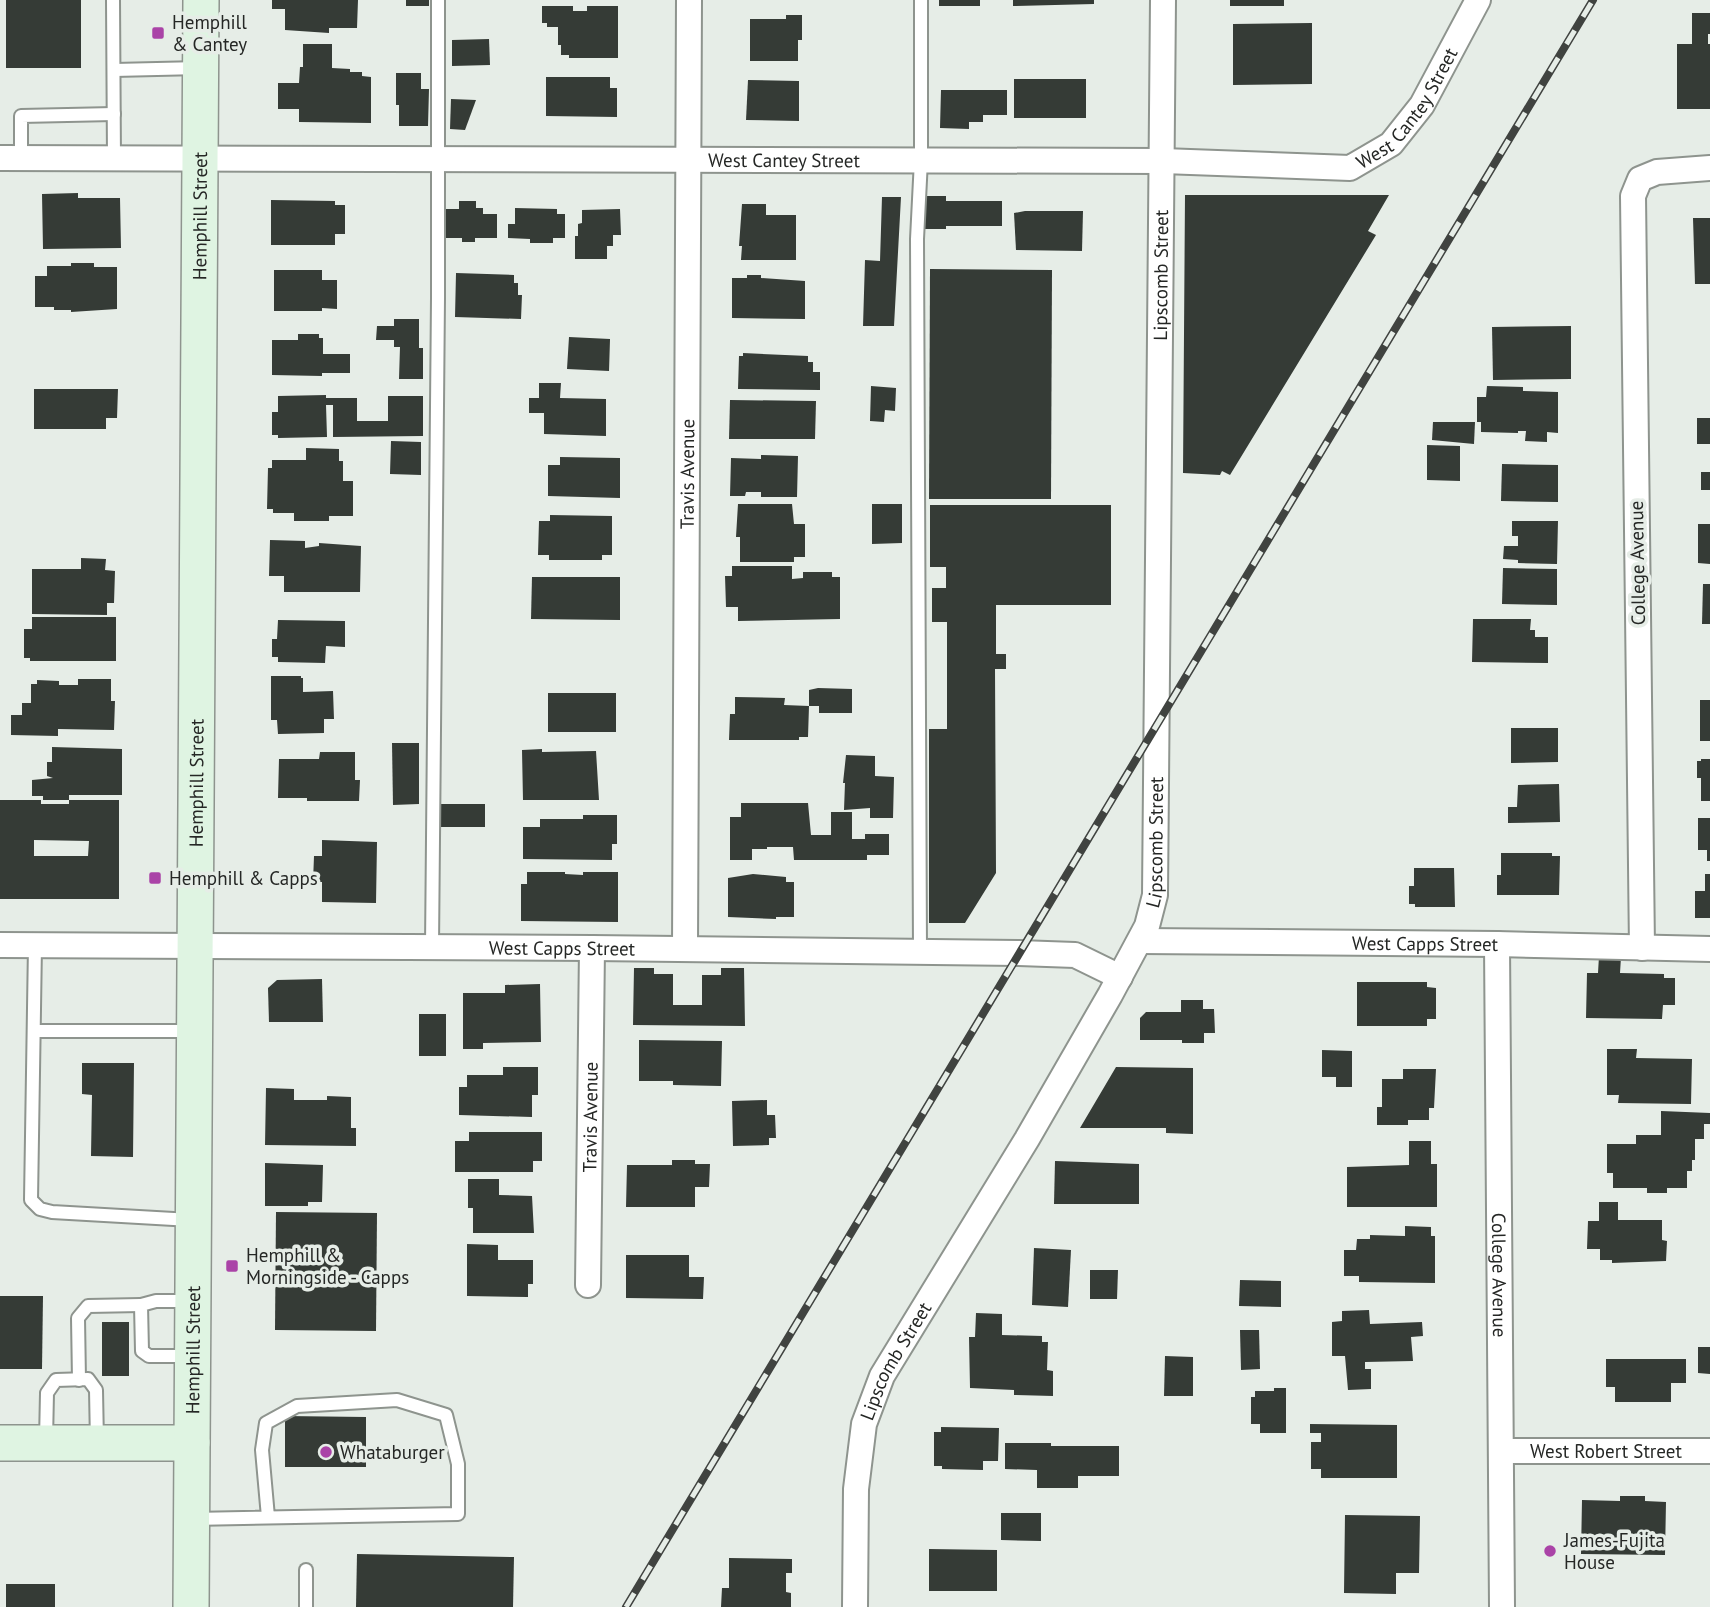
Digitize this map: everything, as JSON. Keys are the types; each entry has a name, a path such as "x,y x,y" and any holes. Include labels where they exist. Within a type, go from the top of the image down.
{"main road":[{"name":"Hemphill Street","path":"191,1607 201,0"},
{"path":"0,1443 192,1443"}],"street":[{"name":"Travis Avenue","path":"685,948 690,0"},
{"name":"Lipscomb Street","path":"855,1607 856,1489 864,1424 882,1376 1027,1139 1120,977 1147,926 1155,895 1163,0"},
{"name":"West Cantey Street","path":"10,158 1163,161 1350,168 1391,144 1422,105 1478,0"},
{"name":"College Avenue","path":"1642,948 1633,196 1640,179 1657,172 1710,169"},
{"name":"West Capps Street","path":"1140,941 1710,949"},
{"name":"College Avenue","path":"1497,944 1502,1607"},
{"name":"West Capps Street","path":"0,945 685,948 1075,955 1120,977"},
{"name":"Travis Avenue","path":"588,1285 592,948"},
{"name":"West Robert Street","path":"1501,1451 1710,1451"}],"lane":[{"path":"113,0 114,159"},
{"path":"432,947 438,0"},
{"path":"920,952 917,239 921,160 921,0"},
{"path":"114,70 200,68"},
{"path":"10,158 21,116 114,114"},
{"path":"35,945 31,1200 40,1209 52,1212 194,1220"},
{"path":"34,1031 195,1031"},
{"path":"79,1380 78,1318 88,1306 141,1306 156,1301 193,1301"},
{"path":"141,1306 142,1350 149,1356 193,1356"},
{"path":"46,1443 47,1393 56,1380 88,1380 96,1390 97,1443"},
{"path":"192,1519 458,1514 458,1464 446,1415 397,1401 297,1406 266,1423 262,1450 268,1517"},
{"path":"306,1570 306,1607"}],"building":[{"path":"6,0 81,0 81,68 6,68"},
{"path":"272,0 358,0 357,28 329,28 329,33 285,30 285,9 272,9"},
{"path":"406,0 429,0 429,6 406,6"},
{"path":"939,0 980,0 980,6 939,6"},
{"path":"1013,0 1094,0 1094,4 1013,6"},
{"path":"1230,0 1284,0 1284,6 1230,6"},
{"path":"542,6 573,6 573,11 587,11 587,6 618,6 618,58 569,58 569,55 561,55 558,27 547,27 547,23 542,23"},
{"path":"1692,13 1710,13 1710,109 1677,109 1677,44 1692,44"},
{"path":"786,15 802,15 802,40 798,40 798,61 750,61 750,19 786,19"},
{"path":"1312,23 1312,84 1233,85 1233,24"},
{"path":"489,39 490,65 452,66 452,40"},
{"path":"303,44 332,44 332,68 350,69 350,72 362,72 362,76 371,77 371,123 299,122 299,109 278,109 278,83 299,83 300,67 303,67"},
{"path":"396,73 421,73 421,89 429,89 428,126 399,126"},
{"path":"546,77 610,77 610,88 617,88 617,117 546,116"},
{"path":"1014,79 1086,79 1086,118 1014,118"},
{"path":"748,80 799,81 799,121 746,120"},
{"path":"941,90 1007,90 1007,115 983,115 983,122 969,122 969,129 940,128"},
{"path":"451,99 476,100 465,130 450,129"},
{"path":"78,193 78,198 120,198 121,248 43,249 42,194"},
{"path":"1185,195 1389,195 1368,231 1376,235 1230,475 1222,471 1220,475 1183,473"},
{"path":"924,196 946,196 946,201 1002,201 1002,226 922,229"},
{"path":"882,197 901,197 894,326 863,326 865,260 880,261"},
{"path":"271,200 335,201 335,205 345,205 345,234 335,234 335,245 271,245"},
{"path":"459,201 476,201 476,208 483,208 483,214 497,214 497,238 475,238 475,242 462,242 462,238 444,238 445,209 459,209"},
{"path":"742,204 766,204 766,215 796,215 796,260 741,260 742,246 739,246"},
{"path":"515,208 557,209 557,214 565,214 565,238 553,238 553,243 530,243 530,239 508,238 508,224 515,224"},
{"path":"620,209 621,235 613,235 613,246 607,246 607,259 575,259 575,236 578,236 578,224 582,223 582,210"},
{"path":"1083,211 1082,251 1016,250 1014,213"},
{"path":"1693,218 1710,218 1710,284 1695,284"},
{"path":"71,263 117,267 117,309 71,312 54,310 54,307 35,307 35,276 47,276 47,266 71,266"},
{"path":"930,269 1052,270 1051,499 929,499"},
{"path":"274,270 322,270 322,280 337,280 337,309 274,311"},
{"path":"456,273 514,275 514,283 518,283 518,295 522,295 521,319 455,317"},
{"path":"747,275 805,281 805,319 732,318 732,278 747,278"},
{"path":"394,319 419,319 423,379 399,379 400,347 394,347 394,340 376,340 377,326 394,326"},
{"path":"1571,326 1571,379 1493,380 1492,327"},
{"path":"298,334 319,334 319,338 323,338 323,354 350,354 350,373 322,373 322,376 272,375 272,340 298,340"},
{"path":"569,337 610,339 609,371 567,369"},
{"path":"743,353 808,356 808,362 813,362 813,372 820,372 820,390 738,389 739,356 743,356"},
{"path":"539,383 561,383 560,398 606,399 606,436 544,434 544,413 529,413 529,398 539,398"},
{"path":"871,386 896,388 895,411 885,410 884,422 870,421"},
{"path":"1487,386 1558,392 1558,433 1547,432 1547,442 1525,441 1526,431 1481,432 1481,422 1477,422 1477,397 1486,397"},
{"path":"34,389 118,389 117,418 106,418 106,429 34,429"},
{"path":"326,395 326,398 357,398 357,421 388,421 388,396 423,396 423,436 333,437 333,405 326,405 327,437 278,438 278,435 272,435 272,412 278,412 278,396"},
{"path":"730,400 816,401 815,439 729,439"},
{"path":"1697,418 1710,418 1710,444 1697,444"},
{"path":"1433,422 1475,422 1474,444 1432,440"},
{"path":"391,441 421,442 421,475 390,474"},
{"path":"1427,445 1460,446 1460,481 1427,480"},
{"path":"306,448 339,449 339,461 343,461 343,481 353,481 353,516 329,516 329,521 294,521 294,513 273,513 273,509 267,509 268,468 272,468 272,460 306,460"},
{"path":"761,455 798,456 797,497 761,497 761,492 730,496 731,458 761,459"},
{"path":"560,457 620,458 620,498 548,496 548,465 560,465"},
{"path":"1502,464 1558,465 1558,502 1501,501"},
{"path":"1701,472 1710,472 1710,490 1701,490"},
{"path":"738,504 792,504 794,524 805,524 805,557 794,557 794,562 740,562 740,537 736,537"},
{"path":"872,504 902,504 902,543 872,544"},
{"path":"930,505 1111,505 1111,605 996,605 996,654 1006,654 1006,669 995,669 996,873 965,923 929,923 929,729 947,729 947,622 932,622 932,588 946,588 946,567 930,567"},
{"path":"550,515 612,516 612,555 602,555 602,560 549,560 549,555 538,555 539,521 550,521"},
{"path":"1512,521 1558,521 1557,564 1518,563 1518,560 1503,559 1504,546 1518,546 1518,536 1512,536"},
{"path":"1698,524 1710,524 1710,564 1698,563"},
{"path":"270,540 305,541 305,548 319,546 319,543 361,546 360,592 284,592 284,576 269,576"},
{"path":"81,558 106,559 105,570 115,571 114,603 107,603 107,615 32,614 32,569 81,569"},
{"path":"732,566 792,566 792,579 803,578 803,572 832,572 832,577 840,577 840,619 738,621 738,607 726,607 725,576 732,576"},
{"path":"1503,568 1557,569 1557,605 1502,604"},
{"path":"532,577 620,577 620,620 531,619"},
{"path":"1703,584 1710,584 1710,624 1702,624"},
{"path":"32,617 116,617 116,661 30,661 30,658 24,658 24,629 32,629"},
{"path":"1473,619 1531,619 1530,630 1535,630 1535,637 1548,637 1548,663 1472,662"},
{"path":"278,620 345,621 345,647 326,646 325,663 278,662 278,657 272,657 272,639 277,639"},
{"path":"271,676 301,676 303,692 333,691 334,719 324,719 324,733 278,734 277,720 271,720"},
{"path":"78,679 111,679 111,701 115,701 114,730 58,729 58,736 11,735 11,715 22,715 22,703 31,703 31,684 37,684 37,680 59,681 59,685 78,685"},
{"path":"852,689 852,713 819,713 819,706 809,706 809,690"},
{"path":"548,693 616,693 616,732 548,732"},
{"path":"735,697 785,698 784,705 809,706 808,737 799,737 799,740 729,740 730,714 735,714"},
{"path":"1700,700 1710,700 1710,741 1700,741"},
{"path":"1511,728 1558,728 1558,762 1511,763"},
{"path":"392,743 419,743 419,804 393,805"},
{"path":"52,747 122,749 122,795 69,795 69,800 43,800 43,796 32,796 32,780 53,778 47,776 47,762 52,762"},
{"path":"542,749 542,752 596,751 599,800 523,800 522,750"},
{"path":"320,752 355,752 355,780 360,780 359,801 278,798 279,759 319,759"},
{"path":"846,755 875,756 875,776 894,777 893,818 870,818 870,808 844,810"},
{"path":"1710,759 1710,801 1701,801 1701,778 1697,778 1697,761"},
{"path":"1559,784 1560,822 1508,823 1508,807 1517,807 1518,785"},
{"path":"0,800 41,800 41,804 69,804 69,800 119,800 119,899 0,899","holes":["34,840 89,841 88,856 34,856"]},
{"path":"741,803 808,803 811,835 831,835 831,812 852,812 852,839 865,839 865,834 889,834 889,855 867,855 867,860 794,860 793,847 767,847 752,849 752,860 730,860 730,817 741,817"},
{"path":"440,804 485,804 485,827 440,827"},
{"path":"583,815 617,815 617,844 612,844 612,860 523,859 523,827 540,827 540,819 583,819"},
{"path":"1698,818 1710,818 1710,861 1707,861 1707,850 1698,850"},
{"path":"322,840 377,842 376,903 322,902 322,882 313,882 314,856 322,856"},
{"path":"1501,853 1552,853 1552,856 1560,856 1559,895 1497,895"},
{"path":"1414,868 1454,868 1455,907 1415,907 1415,904 1409,904 1409,886 1414,886"},
{"path":"527,872 583,875 583,872 618,872 618,922 521,921 521,884 527,884"},
{"path":"753,874 786,877 786,882 794,882 794,917 728,917 728,878"},
{"path":"1705,874 1710,874 1710,918 1695,918 1695,891 1705,891"},
{"path":"1599,956 1621,957 1620,973 1664,974 1664,978 1675,978 1675,1005 1663,1005 1662,1019 1586,1018 1587,973 1598,973"},
{"path":"634,968 654,968 654,974 673,974 673,1005 702,1005 702,975 721,975 721,968 744,968 745,1026 633,1025"},
{"path":"322,979 323,1022 269,1022 268,988 277,980"},
{"path":"1357,982 1427,982 1427,987 1436,988 1436,1019 1427,1019 1427,1026 1357,1026"},
{"path":"540,984 541,1042 483,1043 483,1049 463,1049 463,993 505,993 505,985"},
{"path":"1181,1000 1203,1000 1203,1009 1214,1009 1215,1033 1204,1033 1204,1043 1140,1040 1140,1018 1146,1012 1181,1012"},
{"path":"419,1014 446,1014 446,1056 419,1056"},
{"path":"639,1040 722,1041 721,1086 639,1081"},
{"path":"1607,1049 1637,1049 1636,1058 1692,1059 1691,1104 1618,1103 1619,1095 1607,1095"},
{"path":"1322,1050 1352,1051 1352,1087 1336,1087 1336,1077 1322,1077"},
{"path":"82,1063 134,1063 133,1157 91,1156 92,1095 82,1094"},
{"path":"503,1067 538,1067 538,1095 532,1095 532,1117 459,1115 459,1087 467,1087 467,1075 503,1075"},
{"path":"1116,1067 1193,1068 1193,1134 1166,1133 1166,1128 1080,1128"},
{"path":"1403,1069 1436,1069 1434,1108 1429,1108 1429,1120 1408,1120 1408,1125 1377,1125 1377,1107 1382,1107 1382,1079 1403,1079"},
{"path":"266,1088 294,1089 294,1100 327,1100 327,1096 351,1097 351,1128 356,1128 356,1146 265,1145"},
{"path":"767,1100 767,1115 775,1115 776,1138 769,1138 769,1145 733,1146 732,1101"},
{"path":"1661,1111 1710,1113 1710,1124 1704,1124 1704,1139 1695,1139 1695,1160 1692,1160 1692,1171 1687,1171 1687,1188 1667,1188 1667,1193 1647,1193 1647,1188 1613,1188 1613,1173 1607,1173 1607,1144 1636,1144 1636,1135 1661,1135"},
{"path":"469,1132 542,1132 542,1161 533,1161 533,1172 455,1172 455,1141 469,1141"},
{"path":"1409,1141 1431,1141 1431,1164 1437,1164 1437,1207 1347,1207 1347,1167 1409,1165"},
{"path":"672,1160 695,1160 695,1164 710,1164 709,1187 695,1187 695,1207 626,1207 627,1165 672,1165"},
{"path":"1055,1161 1139,1164 1139,1204 1054,1204"},
{"path":"265,1163 323,1165 322,1202 308,1202 308,1206 265,1206"},
{"path":"468,1179 499,1179 499,1195 532,1196 534,1233 473,1233 473,1208 468,1208"},
{"path":"1599,1202 1618,1202 1618,1220 1662,1220 1662,1240 1667,1241 1666,1261 1612,1263 1612,1260 1600,1260 1600,1249 1587,1249 1588,1221 1599,1221"},
{"path":"276,1212 377,1213 376,1331 275,1330"},
{"path":"1405,1226 1431,1227 1431,1236 1435,1236 1435,1283 1359,1282 1359,1276 1344,1276 1344,1250 1356,1250 1357,1239 1370,1239 1370,1235 1405,1236"},
{"path":"467,1244 498,1245 498,1260 533,1260 533,1284 528,1284 528,1297 467,1296"},
{"path":"1034,1248 1071,1250 1068,1307 1032,1305"},
{"path":"626,1255 689,1255 689,1277 704,1277 703,1299 626,1298"},
{"path":"1090,1270 1118,1270 1117,1299 1090,1299"},
{"path":"1240,1280 1281,1281 1281,1307 1239,1306"},
{"path":"0,1296 43,1296 42,1369 0,1369"},
{"path":"1369,1310 1370,1324 1422,1322 1423,1336 1411,1337 1413,1361 1365,1362 1365,1369 1371,1369 1371,1389 1348,1390 1345,1356 1332,1356 1332,1322 1342,1321 1342,1311"},
{"path":"976,1313 1002,1314 1002,1335 1042,1336 1042,1342 1048,1342 1047,1370 1053,1371 1053,1396 1014,1395 1014,1390 970,1388 969,1337 975,1337"},
{"path":"102,1322 129,1322 129,1376 102,1376"},
{"path":"1240,1330 1259,1330 1260,1369 1241,1370"},
{"path":"1698,1347 1710,1347 1710,1374 1698,1373"},
{"path":"1165,1356 1193,1357 1193,1396 1164,1396"},
{"path":"1606,1359 1686,1359 1686,1383 1671,1383 1671,1402 1615,1402 1615,1387 1606,1387"},
{"path":"1274,1388 1286,1388 1286,1433 1260,1433 1260,1424 1251,1424 1251,1397 1255,1397 1255,1391 1274,1391"},
{"name":"Whataburger","path":"285,1416 366,1417 366,1467 285,1467"},
{"path":"1310,1424 1397,1425 1397,1478 1321,1478 1321,1469 1311,1469 1311,1442 1321,1442 1321,1433 1310,1433"},
{"path":"941,1427 999,1428 998,1461 983,1461 983,1470 942,1469 942,1466 934,1466 934,1432 941,1432"},
{"path":"1005,1443 1119,1446 1119,1476 1078,1476 1078,1488 1037,1488 1037,1470 1005,1469"},
{"path":"1620,1496 1645,1496 1645,1501 1666,1502 1665,1555 1581,1554 1582,1500 1620,1501"},
{"path":"1001,1513 1041,1513 1041,1541 1001,1540"},
{"path":"1345,1515 1420,1516 1419,1573 1396,1573 1396,1594 1344,1593"},
{"path":"929,1549 997,1550 997,1591 929,1591"},
{"path":"357,1554 514,1557 513,1607 356,1607"},
{"path":"729,1558 792,1559 792,1573 786,1573 786,1592 791,1593 791,1607 721,1607 722,1588 729,1588"},
{"path":"6,1584 55,1584 55,1607 6,1607"}],"railway":[{"path":"626,1607 1593,0"}],"place":[{"name":"Hemphill & Cantey","path":"158,33"},
{"name":"Hemphill & Capps","path":"155,878"},
{"name":"Hemphill & Morningside - Capps","path":"232,1266"},
{"name":"Whataburger","path":"326,1452"},
{"name":"James-Fujita House","path":"1550,1551"}]}
